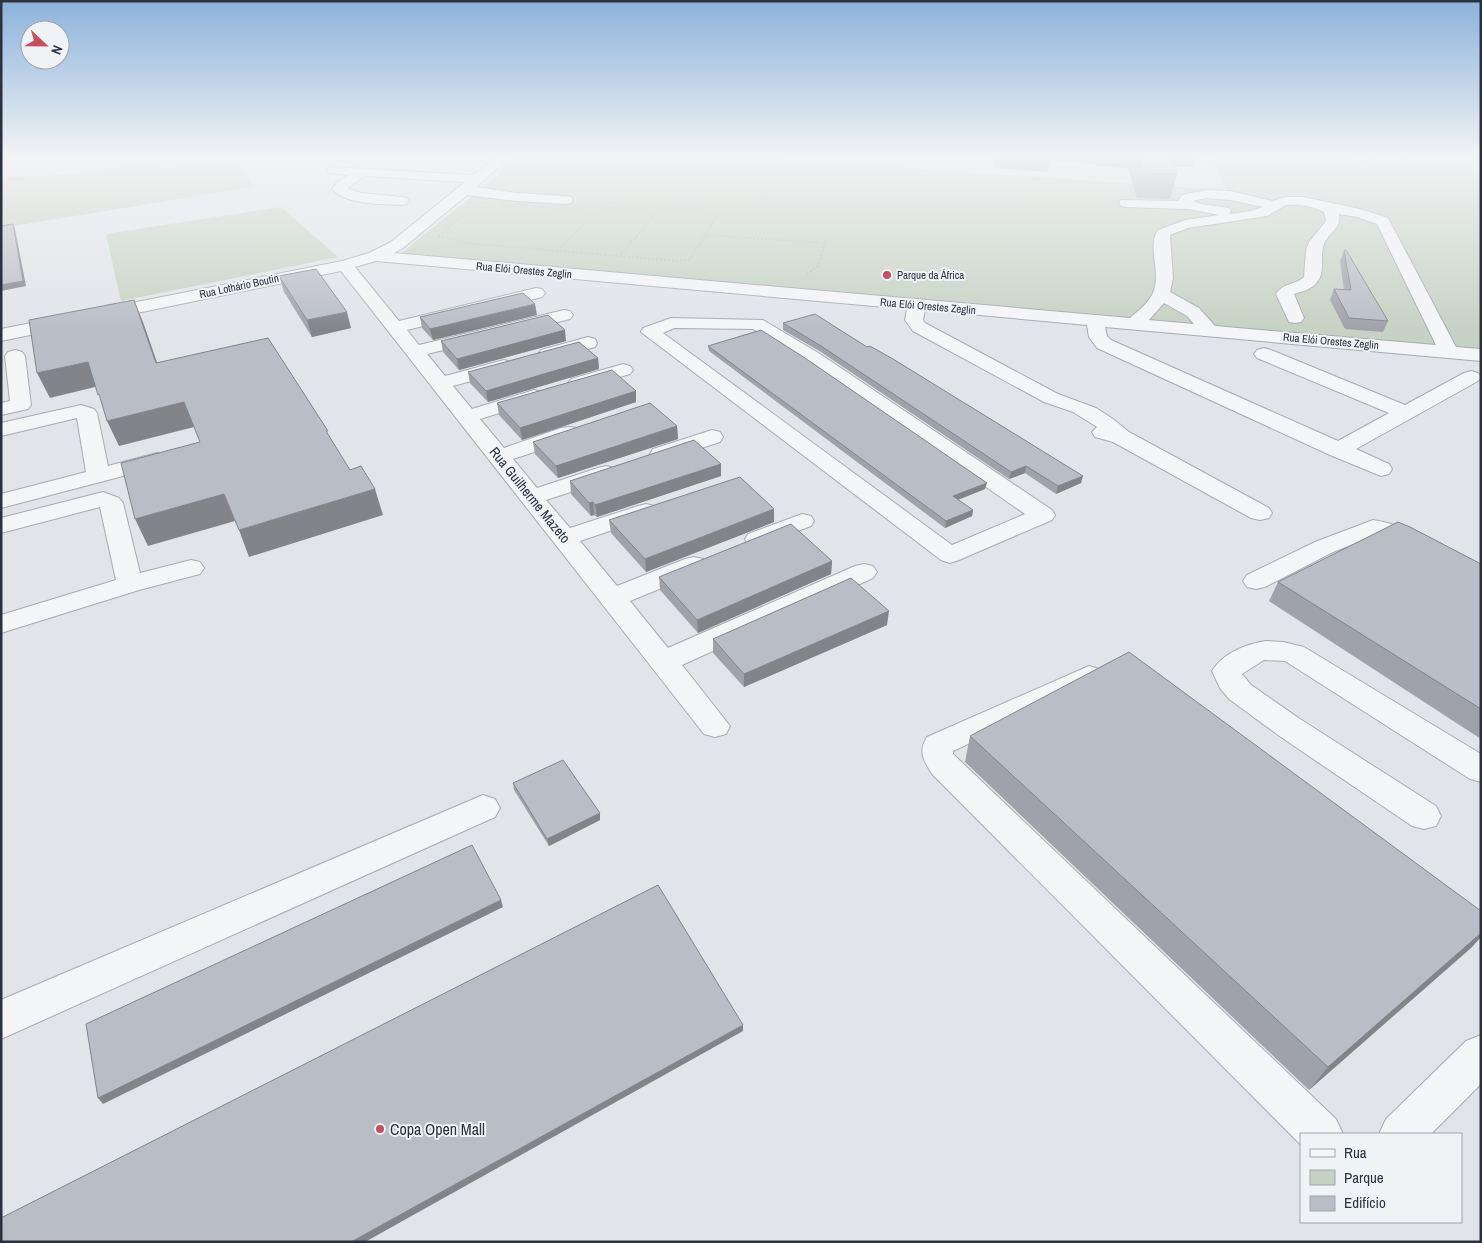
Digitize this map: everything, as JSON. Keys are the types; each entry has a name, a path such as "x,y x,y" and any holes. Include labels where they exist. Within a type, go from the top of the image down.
{"street":[{"name":"Rua Lothário Boutin","path":"1,335 345,265 375,256 409,236 433,215"},
{"path":"1135,324 1159,297 1165,265 1161,240 1163,233 1181,225 1253,215"},
{"path":"1296,318 1285,294 1288,290 1300,288 1314,274 1314,255 1317,242 1333,220 1332,215"},
{"path":"1366,215 1383,221 1449,352"},
{"name":"Rua Elói Orestes Zeglin","path":"375,256 1481,355"},
{"name":"Rua Guilherme Mazeto","path":"345,265 715,726"},
{"path":"758,324 773,292"},
{"path":"395,327 536,293"},
{"path":"1159,297 1167,314 1164,326"},
{"path":"1159,297 1193,312 1210,331"},
{"path":"917,304 915,324 1051,398 1058,408 1078,422 1121,437 1260,513"},
{"path":"414,352 564,315"},
{"path":"1096,320 1098,337 1104,344 1381,469"},
{"path":"671,323 758,324 813,358 1043,515 950,555 650,332 671,323"},
{"path":"440,384 588,343"},
{"path":"1264,354 1406,413"},
{"path":"1,409 22,405 15,356"},
{"path":"466,417 623,370"},
{"path":"1338,450 1472,378"},
{"path":"1,430 82,411 87,413 98,476"},
{"path":"499,457 591,426"},
{"path":"532,497 712,437"},
{"path":"1,501 157,460"},
{"path":"1,526 103,499 107,500 111,503 130,584"},
{"path":"564,538 667,504"},
{"path":"612,598 802,521"},
{"path":"1256,581 1324,547 1373,527 1386,529 1410,539 1481,576"},
{"path":"1,624 130,584 191,568"},
{"path":"663,662 864,572"},
{"path":"1424,816 1289,727 1240,692 1230,681 1227,671 1244,657 1267,649 1294,654 1481,770"},
{"path":"1099,671 938,745 937,755 943,765 1320,1133"},
{"path":"1,1020 483,808"},
{"path":"1402,1133 1481,1055"}],"path":[{"path":"463,215 439,236 444,240 465,243 686,260 690,258 705,235 717,216 715,215"},
{"path":"553,256 593,215"},
{"path":"620,256 655,215"},
{"path":"705,235 825,243 819,266"}],"green space":[{"path":"1,215 81,215 1,228"},
{"path":"229,215 290,215 338,257 121,301 106,234"},
{"path":"448,215 1481,215 1481,350 399,255"}],"building":[{"path":"13,224 23,281 1,285 1,226"},
{"path":"1346,250 1388,321 1349,318 1334,289 1351,290 1344,251"},
{"path":"316,269 347,312 307,320 279,276"},
{"path":"523,293 535,304 430,329 420,317"},
{"path":"134,300 156,363 268,338 328,431 326,431 350,470 361,466 375,489 239,530 224,494 135,519 121,463 200,442 184,402 107,421 88,362 37,373 29,320"},
{"path":"815,314 867,347 870,346 893,359 1083,476 1058,486 1026,466 1011,472 821,346 783,323"},
{"path":"548,315 565,330 457,359 441,341"},
{"path":"761,330 987,483 953,496 973,510 946,521 708,346"},
{"path":"579,342 598,358 486,391 468,372"},
{"path":"612,370 636,391 520,428 497,403"},
{"path":"650,403 677,426 556,466 533,442"},
{"path":"694,440 721,464 595,505 593,502 589,503 570,481"},
{"path":"740,477 774,509 645,559 609,520"},
{"path":"1398,522 1481,564 1481,709 1278,582"},
{"path":"791,524 832,561 697,620 659,577"},
{"path":"851,578 889,611 744,674 713,639"},
{"path":"1129,652 1481,911 1481,933 1328,1067 970,736"},
{"path":"563,760 600,813 547,839 513,783"},
{"path":"472,845 501,900 98,1098 86,1024"},
{"name":"Copa Open Mall","path":"658,885 743,1025 351,1242 1,1242 1,1218"}],"place":[{"name":"Parque da África","path":"887,275"},
{"name":"Copa Open Mall","path":"380,1129"}]}
